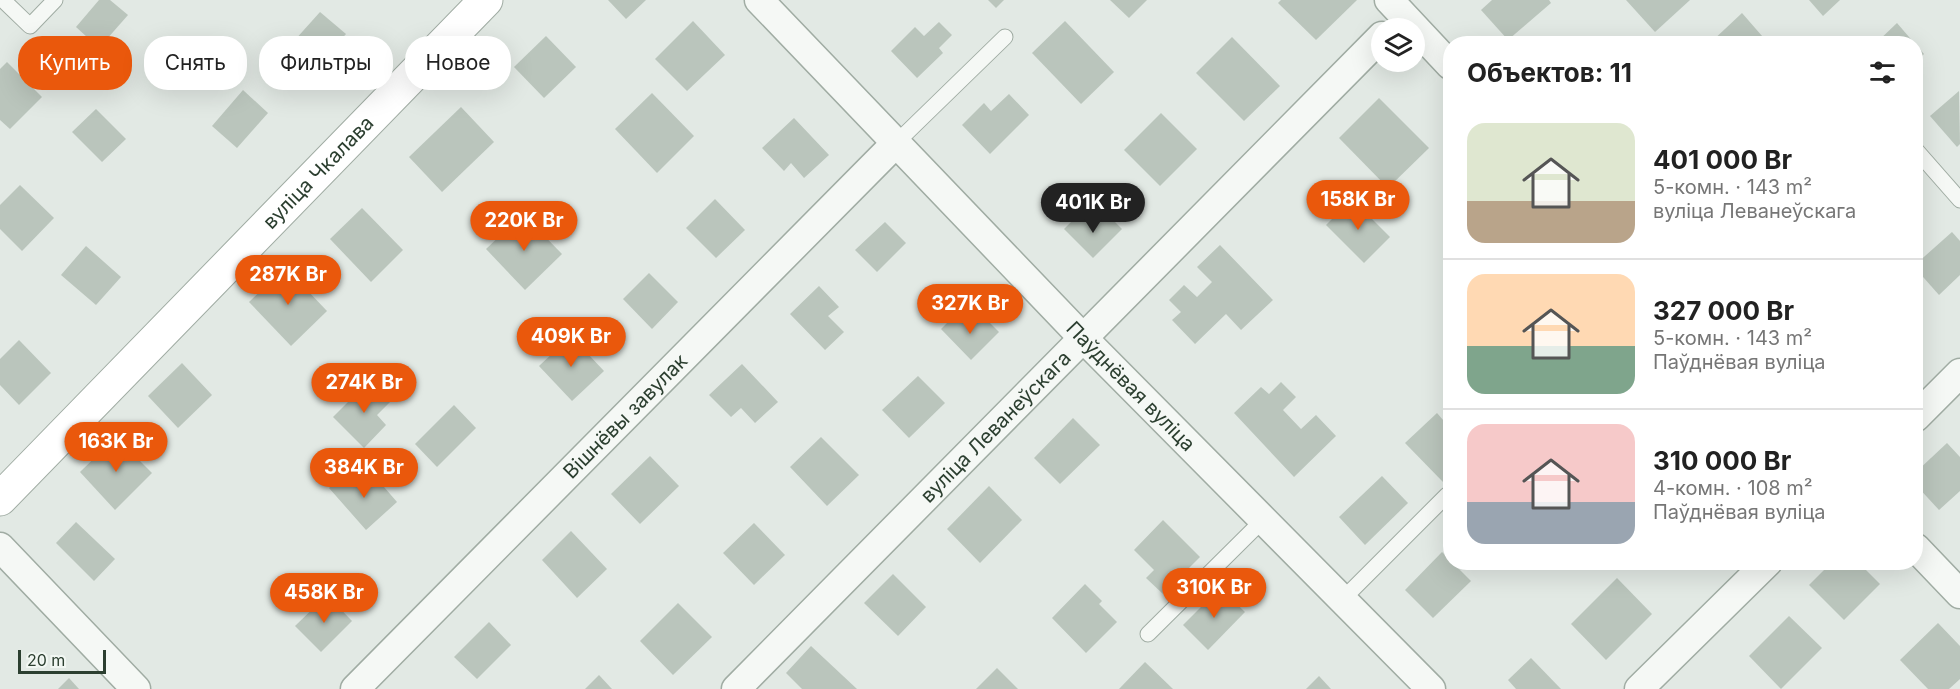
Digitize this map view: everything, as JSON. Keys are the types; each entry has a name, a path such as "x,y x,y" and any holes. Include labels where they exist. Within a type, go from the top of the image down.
{"main road":[{"name":"вуліца Чкалава","path":"0,499 486,0"}],"street":[{"name":"Паўднёвая вуліца","path":"759,0 1083,338 1431,689"},
{"path":"1400,11 1443,57"},
{"name":"вуліца Леванеўскага","path":"741,687 1371,47"},
{"name":"Вішнёвы завулак","path":"355,689 895,144"},
{"path":"1923,410 1960,373"},
{"path":"0,547 136,689"},
{"path":"1923,555 1960,594"},
{"path":"1639,689 1759,570"}],"lane":[{"path":"3,0 30,26 55,0"},
{"path":"895,144 1005,37"},
{"path":"1923,158 1960,200"},
{"path":"1343,599 1443,498"},
{"path":"1148,634 1264,519"}],"building":[{"path":"99,0 110,0 128,15 110,36 86,36 76,27"},
{"path":"608,0 646,0 626,19"},
{"path":"988,0 1004,0 996,8"},
{"path":"1110,0 1147,0 1129,18"},
{"path":"1281,0 1357,0 1316,40 1278,3"},
{"path":"1492,0 1549,0 1551,3 1513,36 1504,36 1481,10"},
{"path":"1626,0 1690,0 1655,32"},
{"path":"1809,0 1840,0 1823,16"},
{"path":"320,12 346,34 344,36 298,36"},
{"path":"1742,13 1762,36 1718,36"},
{"path":"693,21 725,55 687,91 655,59"},
{"path":"1065,21 1114,72 1081,104 1032,53"},
{"path":"939,22 952,35 939,48 943,53 917,78 891,51 915,27 924,36"},
{"path":"1897,23 1908,36 1883,36"},
{"path":"546,36 576,67 544,98 514,67"},
{"path":"1232,37 1280,86 1244,121 1196,73"},
{"path":"7,62 18,73 18,90 35,90 42,97 10,129 0,120 0,69"},
{"path":"243,90 268,113 237,148 212,126"},
{"path":"1959,91 1960,144 1957,147 1930,116"},
{"path":"652,93 694,136 657,173 615,129"},
{"path":"1009,94 1029,115 990,154 962,125 984,103 991,111"},
{"path":"1379,98 1429,148 1388,188 1339,138"},
{"path":"461,107 494,142 442,192 409,157"},
{"path":"96,109 126,139 102,162 72,132"},
{"path":"1161,113 1197,149 1160,186 1124,150"},
{"path":"794,118 829,155 804,178 791,163 784,171 762,148"},
{"path":"20,185 54,218 22,251 0,229 0,205"},
{"path":"715,199 745,230 716,258 686,228"},
{"path":"1352,199 1390,237 1364,263 1326,225"},
{"path":"362,208 403,250 371,282 330,239"},
{"path":"523,214 562,254 525,290 486,249"},
{"path":"1079,214 1093,228 1107,214 1122,229 1093,258 1064,229"},
{"path":"885,222 906,243 877,272 855,250"},
{"path":"1952,232 1960,241 1960,275 1939,295 1923,277 1923,258"},
{"path":"1220,245 1273,300 1241,330 1226,314 1195,344 1172,320 1181,312 1169,300 1184,285 1197,297 1212,282 1197,267"},
{"path":"86,246 121,277 96,305 61,275"},
{"path":"285,267 327,311 291,346 249,302"},
{"path":"649,273 678,302 652,329 623,299"},
{"path":"819,286 839,307 828,316 844,332 825,350 790,314"},
{"path":"956,314 970,329 983,316 999,332 971,360 941,329"},
{"path":"571,336 604,371 572,401 539,366"},
{"path":"19,340 51,373 19,405 0,385 0,359"},
{"path":"182,363 212,395 178,428 148,396"},
{"path":"742,364 778,402 755,423 741,408 731,417 709,395"},
{"path":"918,376 945,403 909,438 882,410"},
{"path":"370,380 391,401 377,415 386,425 364,448 333,417"},
{"path":"1281,382 1296,397 1283,410 1301,429 1316,415 1336,436 1294,477 1234,413 1261,387 1269,394"},
{"path":"454,405 476,428 437,467 415,444"},
{"path":"1437,413 1443,420 1443,482 1405,443"},
{"path":"1073,418 1100,445 1060,484 1034,458"},
{"path":"116,437 152,473 115,510 80,472"},
{"path":"821,437 859,475 827,506 790,467"},
{"path":"1947,443 1960,457 1960,491 1939,510 1923,493 1923,465"},
{"path":"650,456 679,486 640,524 611,494"},
{"path":"371,472 397,502 366,530 329,488 345,474 356,486"},
{"path":"1382,476 1408,503 1365,545 1339,517"},
{"path":"989,486 1022,520 980,563 947,529"},
{"path":"1163,520 1200,557 1163,594 1146,578 1154,570 1134,550"},
{"path":"76,522 115,559 94,581 56,543"},
{"path":"754,523 785,555 754,585 723,553"},
{"path":"571,531 607,569 577,598 542,560"},
{"path":"1442,552 1443,570 1460,570 1471,581 1433,618 1405,590"},
{"path":"1824,570 1866,570 1880,584 1844,620 1809,585"},
{"path":"893,574 926,607 898,636 864,603"},
{"path":"1617,578 1652,614 1606,660 1571,624"},
{"path":"1085,584 1102,601 1099,604 1117,622 1086,653 1052,618"},
{"path":"1220,588 1245,612 1208,650 1183,625"},
{"path":"327,595 352,621 321,652 295,626"},
{"path":"678,603 712,637 673,675 640,641"},
{"path":"1789,616 1822,648 1781,689 1749,656"},
{"path":"489,622 511,645 477,679 454,657"},
{"path":"1938,623 1960,646 1960,679 1949,689 1928,689 1900,660"},
{"path":"811,646 857,689 802,689 786,673"},
{"path":"1531,658 1561,689 1516,689 1508,680"},
{"path":"1145,662 1173,689 1119,689"},
{"path":"997,668 1018,689 976,689"},
{"path":"599,675 612,689 585,689"},
{"path":"1319,676 1331,689 1306,689"},
{"path":"69,678 79,689 58,689"}]}
